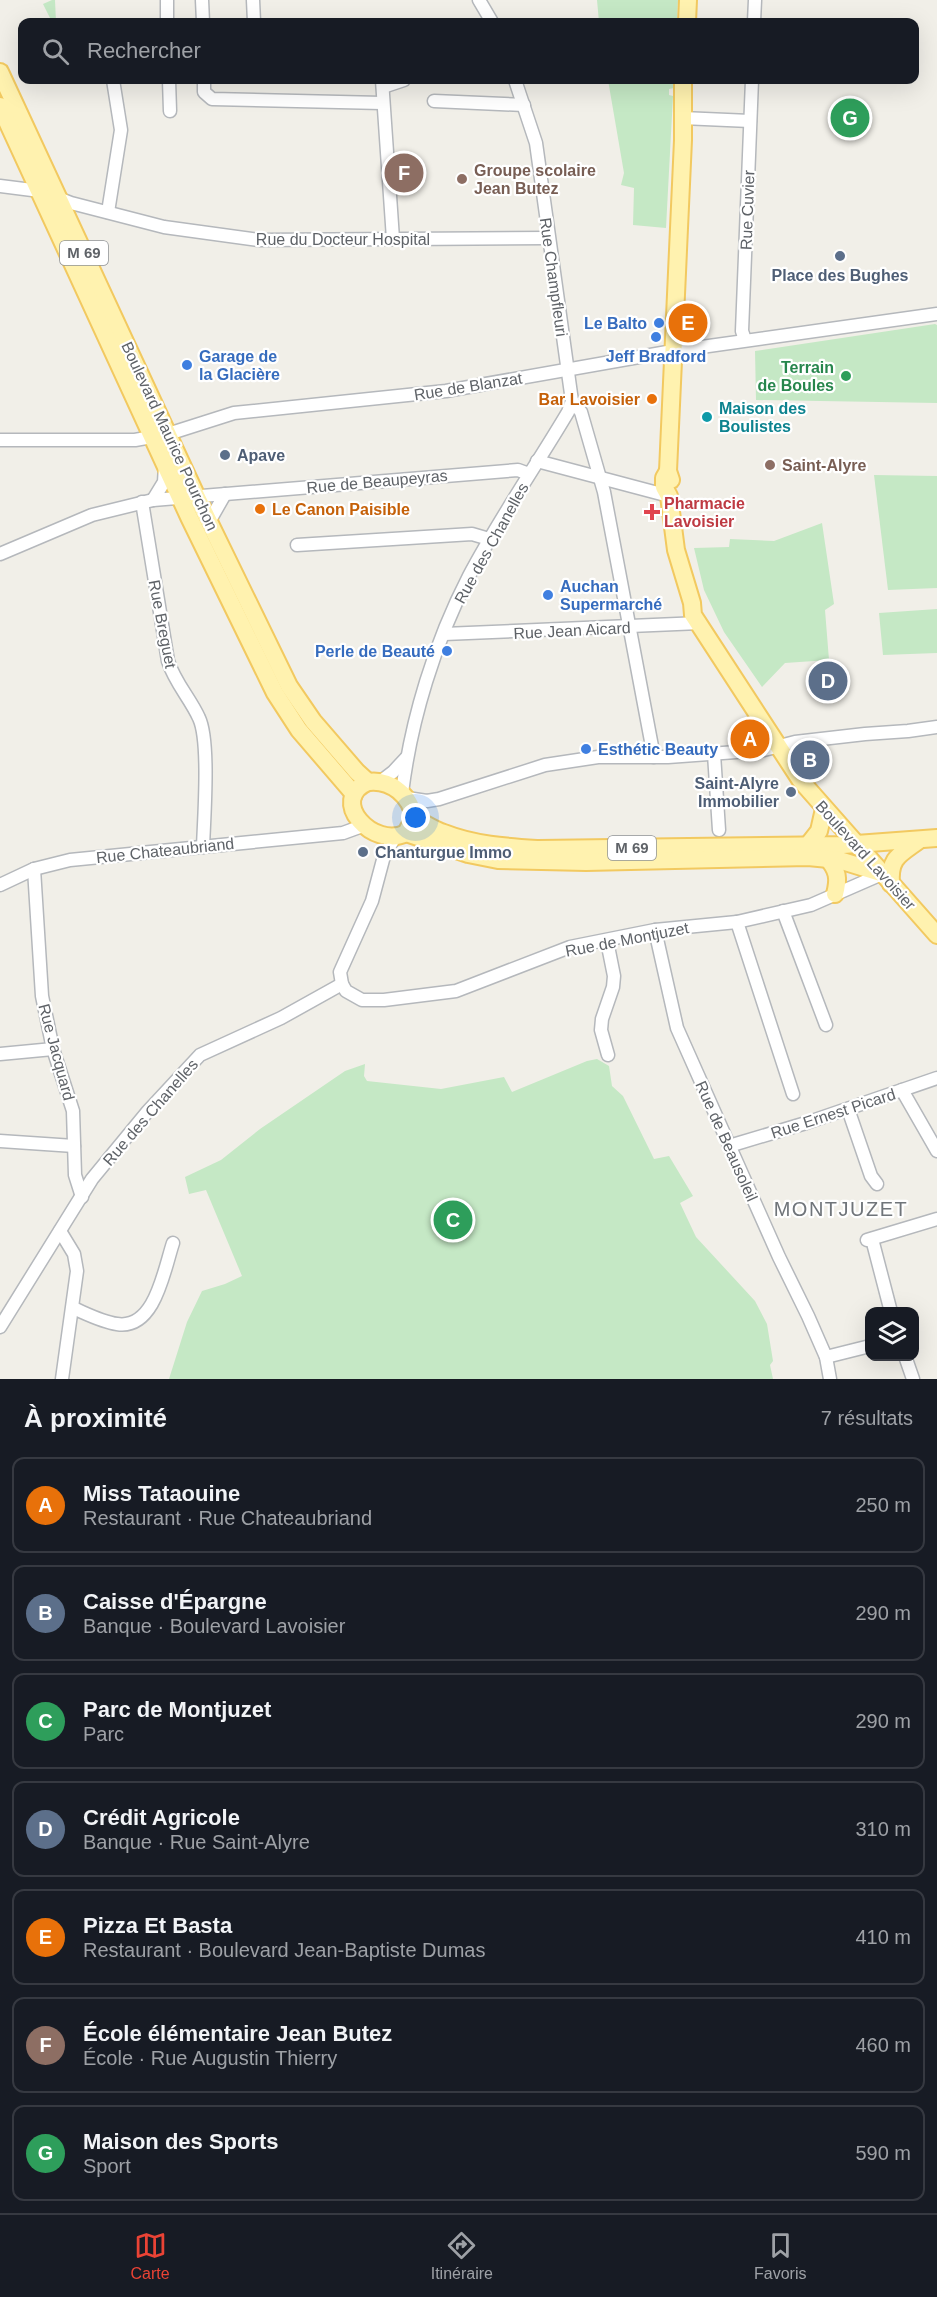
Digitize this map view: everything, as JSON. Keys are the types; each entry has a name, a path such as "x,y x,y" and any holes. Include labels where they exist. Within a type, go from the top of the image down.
{"main road":[{"path":"687,18 688,0"},
{"name":"Boulevard Maurice Pourchon","path":"0,72 94,272 161,435 275,693 299,730 354,794"},
{"name":"Boulevard Lavoisier","path":"683,84 683,140 668,471 673,488 669,496 676,550 692,603 693,615 801,781 937,935"},
{"name":"Boulevard Maurice Pourchon","path":"0,106 161,435 165,462 209,522 290,686 313,721 357,772 413,804"},
{"path":"374,782 360,786 354,794 364,824 401,835 413,804"},
{"name":"M 69","path":"413,804 444,834 503,847 538,849 808,845 937,838"},
{"path":"808,845 819,831 824,809"},
{"name":"M 69","path":"401,835 498,861 828,858 887,879"},
{"path":"887,879 895,858 919,840"},
{"path":"828,858 838,876 835,894"}],"street":[{"path":"166,0 167,18"},
{"path":"202,0 203,18"},
{"path":"253,0 254,18"},
{"path":"479,0 490,18"},
{"path":"754,18 755,0"},
{"path":"108,212 121,130 114,84"},
{"path":"169,84 170,111"},
{"path":"204,84 204,92 212,99 382,103"},
{"path":"382,84 393,239"},
{"name":"Rue Champfleuri","path":"516,84 536,143 568,370"},
{"name":"Rue Cuvier","path":"745,340 742,331 752,84"},
{"path":"434,101 524,105"},
{"path":"682,118 750,121"},
{"name":"Rue du Docteur Hospital","path":"0,186 40,191 71,203 164,227 259,240 548,238"},
{"name":"Rue de Blanzat","path":"0,440 135,440 161,435 234,412 429,393 673,351 937,314"},
{"path":"568,370 572,401 581,411 601,478 654,757"},
{"name":"Rue des Chanelles","path":"413,804 407,757 422,699 444,634 468,578 489,539 568,412 572,401"},
{"path":"537,461 669,496"},
{"path":"148,501 164,482 165,462"},
{"name":"Rue de Beaupeyras","path":"0,554 92,515 148,501 518,470 529,474"},
{"path":"209,522 225,494"},
{"name":"Rue Breguet","path":"148,501 168,661 173,678 200,718 205,736 203,847"},
{"path":"297,545 472,534 489,539"},
{"name":"Rue Jean Aicard","path":"444,634 700,623"},
{"path":"413,804 457,794 545,765 598,757 654,757 764,750 795,742 844,735 937,727"},
{"path":"714,754 719,830"},
{"path":"374,782 393,772 407,757"},
{"path":"364,824 384,856"},
{"name":"Rue Chateaubriand","path":"0,885 34,869 80,859 335,832 364,824"},
{"path":"342,984 340,972 372,901 384,856 401,835"},
{"name":"Rue Jacquard","path":"34,869 42,996 53,1049 73,1111 75,1175 82,1197"},
{"name":"Rue de Montjuzet","path":"342,984 352,996 368,1001 444,993 467,988 570,947 655,930 737,922 811,905 835,894 887,879"},
{"path":"783,911 826,1026"},
{"path":"737,922 793,1094"},
{"name":"Rue de Beausoleil","path":"655,930 677,1028 826,1357 830,1379"},
{"path":"607,941 614,976 601,1030 608,1055"},
{"name":"Rue des Chanelles","path":"0,1327 109,1157 200,1055 281,1018 342,984"},
{"path":"0,1054 53,1049"},
{"name":"Rue Ernest Picard","path":"729,1146 848,1109 937,1078"},
{"path":"903,1090 937,1151"},
{"path":"848,1109 871,1176 877,1184"},
{"path":"0,1141 74,1146"},
{"path":"890,1307 870,1240 937,1219"},
{"path":"60,1231 76,1260 73,1308 62,1379"},
{"path":"73,1308 117,1324 131,1324 146,1315 154,1300 172,1243"},
{"path":"826,1357 865,1347"},
{"path":"907,1361 913,1379"}],"green space":[{"path":"55,0 56,18 50,18 43,4"},
{"path":"597,0 678,0 677,18 599,18"},
{"path":"609,84 674,84 674,88 669,89 669,95 673,96 666,228 633,225 634,188 621,185 624,173"},
{"name":"Terrain de Boules","path":"937,325 937,403 756,400 755,351"},
{"path":"874,475 937,476 937,588 888,590"},
{"path":"822,523 834,604 825,610 829,660 785,663 762,687 724,632 704,590 694,548 729,547 730,539 774,541"},
{"path":"937,609 937,653 883,655 879,613"},
{"path":"597,1059 609,1066 612,1086 623,1096 654,1159 669,1156 693,1196 680,1203 696,1237 755,1301 767,1324 773,1361 770,1365 773,1379 169,1379 187,1322 202,1291 242,1276 206,1190 189,1194 185,1177 221,1160 260,1129 345,1071 365,1064 364,1076 367,1081 441,1089 504,1077 512,1092"}],"place":[{"name":"Maison des Sports","path":"850,118"},
{"name":"École élémentaire Jean Butez","path":"404,173"},
{"name":"Groupe scolaire Jean Butez","path":"462,179"},
{"name":"Place des Bughes","path":"840,256"},
{"name":"Le Balto","path":"659,323"},
{"name":"Pizza Et Basta","path":"688,323"},
{"name":"Jeff Bradford","path":"656,337"},
{"name":"Garage de la Glacière","path":"187,365"},
{"name":"Terrain de Boules","path":"846,376"},
{"name":"Bar Lavoisier","path":"652,399"},
{"name":"Maison des Boulistes","path":"707,417"},
{"name":"Apave","path":"225,455"},
{"name":"Saint-Alyre","path":"770,465"},
{"name":"Le Canon Paisible","path":"260,509"},
{"name":"Pharmacie Lavoisier","path":"652,512"},
{"name":"Auchan Supermarché","path":"548,595"},
{"name":"Perle de Beauté","path":"447,651"},
{"name":"Crédit Agricole","path":"828,681"},
{"name":"Miss Tataouine","path":"750,739"},
{"name":"Esthétic Beauty","path":"586,749"},
{"name":"Caisse d'Épargne","path":"810,760"},
{"name":"Saint-Alyre Immobilier","path":"791,792"},
{"name":"Chanturgue Immo","path":"363,852"},
{"name":"Parc de Montjuzet","path":"453,1220"}],"district":[{"name":"MONTJUZET","path":"841,1209"}]}
